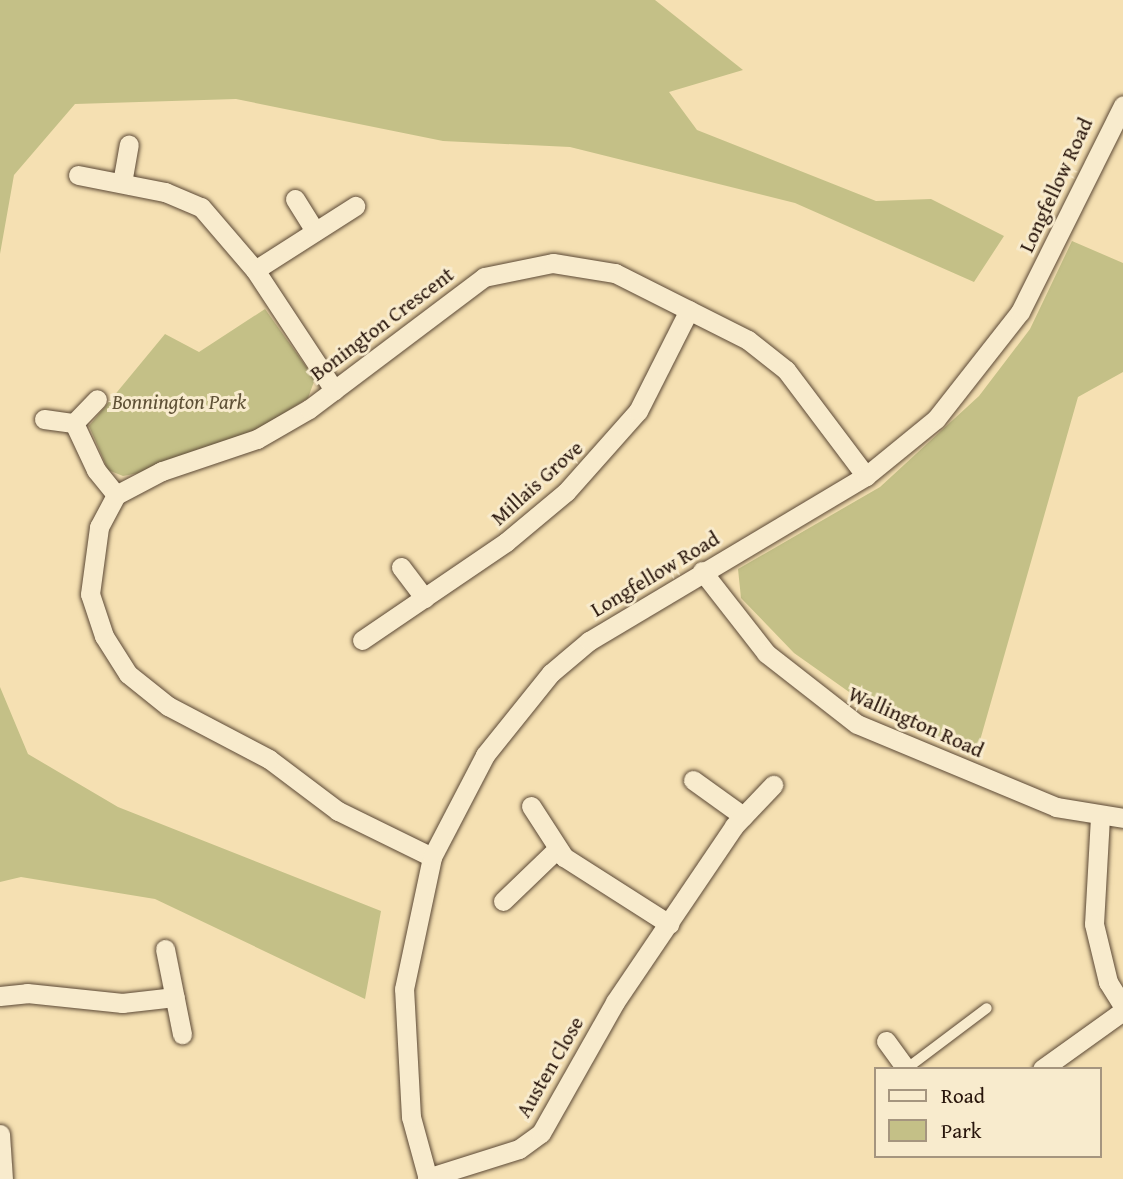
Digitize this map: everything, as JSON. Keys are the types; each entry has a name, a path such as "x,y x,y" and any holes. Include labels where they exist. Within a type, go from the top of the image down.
{"street":[{"name":"Longfellow Road","path":"427,1178 411,1118 404,989 432,857 485,755 551,673 624,616 866,477 936,419 992,355 1020,312 1123,105"},
{"path":"122,183 129,145"},
{"path":"78,174 122,183 201,207 255,271 334,390"},
{"path":"295,199 315,232"},
{"path":"255,271 355,206"},
{"name":"Bonington Crescent","path":"116,495 162,471 257,439 334,390 456,295 519,266 595,268 748,340 786,370 866,477"},
{"name":"Millais Grove","path":"362,640 506,542 625,431 689,310"},
{"path":"74,423 97,399"},
{"path":"44,419 74,423"},
{"path":"74,423 96,470 116,495 99,527 90,594 104,636 128,674 168,706 269,759 338,811 432,857"},
{"path":"401,567 424,598"},
{"name":"Wallington Road","path":"702,571 766,653 826,706 957,767 1100,817 1123,818"},
{"path":"693,780 743,816"},
{"name":"Austen Close","path":"427,1178 501,1156 541,1133 615,1002 743,816 773,785"},
{"path":"531,806 557,849 582,872 670,924"},
{"path":"1045,1067 1123,1008 1108,982 1094,923 1100,817"},
{"path":"503,901 557,849"},
{"path":"165,949 182,1034"},
{"path":"0,996 27,993 122,1003 174,997"},
{"path":"886,1041 905,1067"},
{"path":"0,1134 3,1179"}],"lane":[{"path":"909,1067 987,1008"}],"green space":[{"path":"0,0 655,0 743,70 669,92 697,130 876,201 931,199 1004,236 974,282 795,203 570,147 443,141 236,99 75,104 14,175 0,254"},
{"path":"1072,241 1123,263 1123,372 1078,397 975,758 883,716 794,653 741,598 738,569 880,487 979,396 1030,329"},
{"name":"Bonnington Park","path":"265,309 315,379 308,398 260,428 139,473 123,476 108,470 89,426 165,334 199,352"},
{"path":"0,687 28,754 118,807 381,911 365,999 155,899 21,877 0,882"}]}
